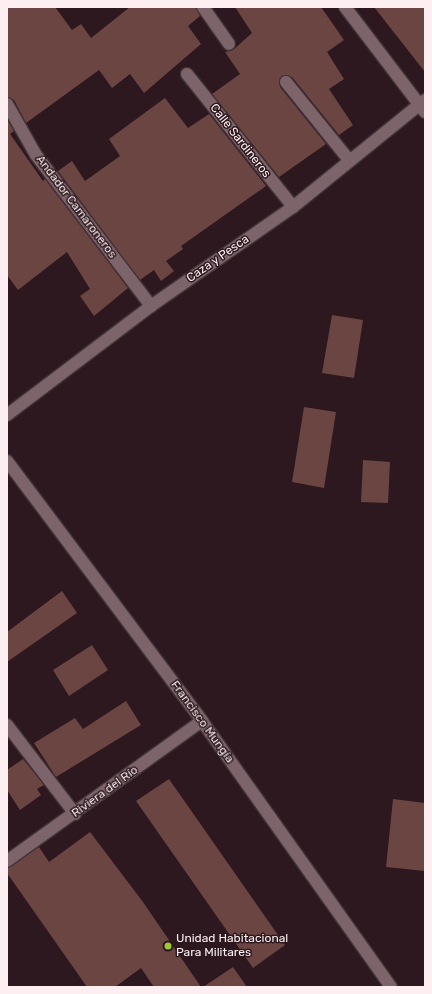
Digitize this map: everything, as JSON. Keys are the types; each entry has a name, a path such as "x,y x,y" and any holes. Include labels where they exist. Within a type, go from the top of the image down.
{"street":[{"path":"202,7 229,44"},
{"path":"345,7 423,105"},
{"name":"Calle Sardineros","path":"187,74 292,207"},
{"path":"286,82 349,160"},
{"name":"Andador Camaroneros","path":"7,104 36,155 151,306"},
{"name":"Caza y Pesca","path":"7,415 151,306 292,207 349,160 423,105"},
{"name":"Francisco Mungía","path":"7,461 202,721 390,987"},
{"name":"Riviera del Río","path":"7,861 75,814 202,721"},
{"path":"7,725 75,814"}],"building":[{"path":"7,7 55,7 72,30 81,24 91,38 130,7 196,7 200,16 188,26 201,44 144,93 130,74 112,88 99,70 26,123 14,100 7,97"},
{"path":"235,7 321,7 344,40 327,52 344,79 329,89 353,125 339,135 292,77 282,76 280,87 326,144 279,177 212,94 240,74 225,52 233,50 252,33"},
{"path":"374,7 425,7 425,72"},
{"path":"165,98 188,128 209,114 266,186 181,246 183,249 166,261 174,271 161,281 154,270 140,280 58,171 72,161 85,181 120,156 109,139"},
{"path":"7,119 14,131 10,134 43,181 45,179 128,288 94,316 80,296 90,289 67,252 18,290 7,275"},
{"path":"332,315 363,320 354,378 322,373"},
{"path":"304,407 336,412 324,488 292,482"},
{"path":"363,460 390,462 388,503 361,502"},
{"path":"62,591 77,613 7,662 7,632"},
{"path":"92,645 108,670 69,696 53,670"},
{"path":"126,701 141,725 56,777 34,743 75,718 83,729"},
{"path":"23,759 44,785 37,789 41,795 20,810 7,790 7,770"},
{"path":"169,779 285,945 253,968 136,801"},
{"path":"393,799 425,803 425,871 386,867"},
{"path":"90,832 143,902 201,987 154,987 141,968 115,987 87,987 7,873 7,868 39,847 49,862"},
{"path":"233,967 247,987 203,987"}],"place":[{"name":"Unidad Habitacional Para Militares","path":"168,946"}]}
